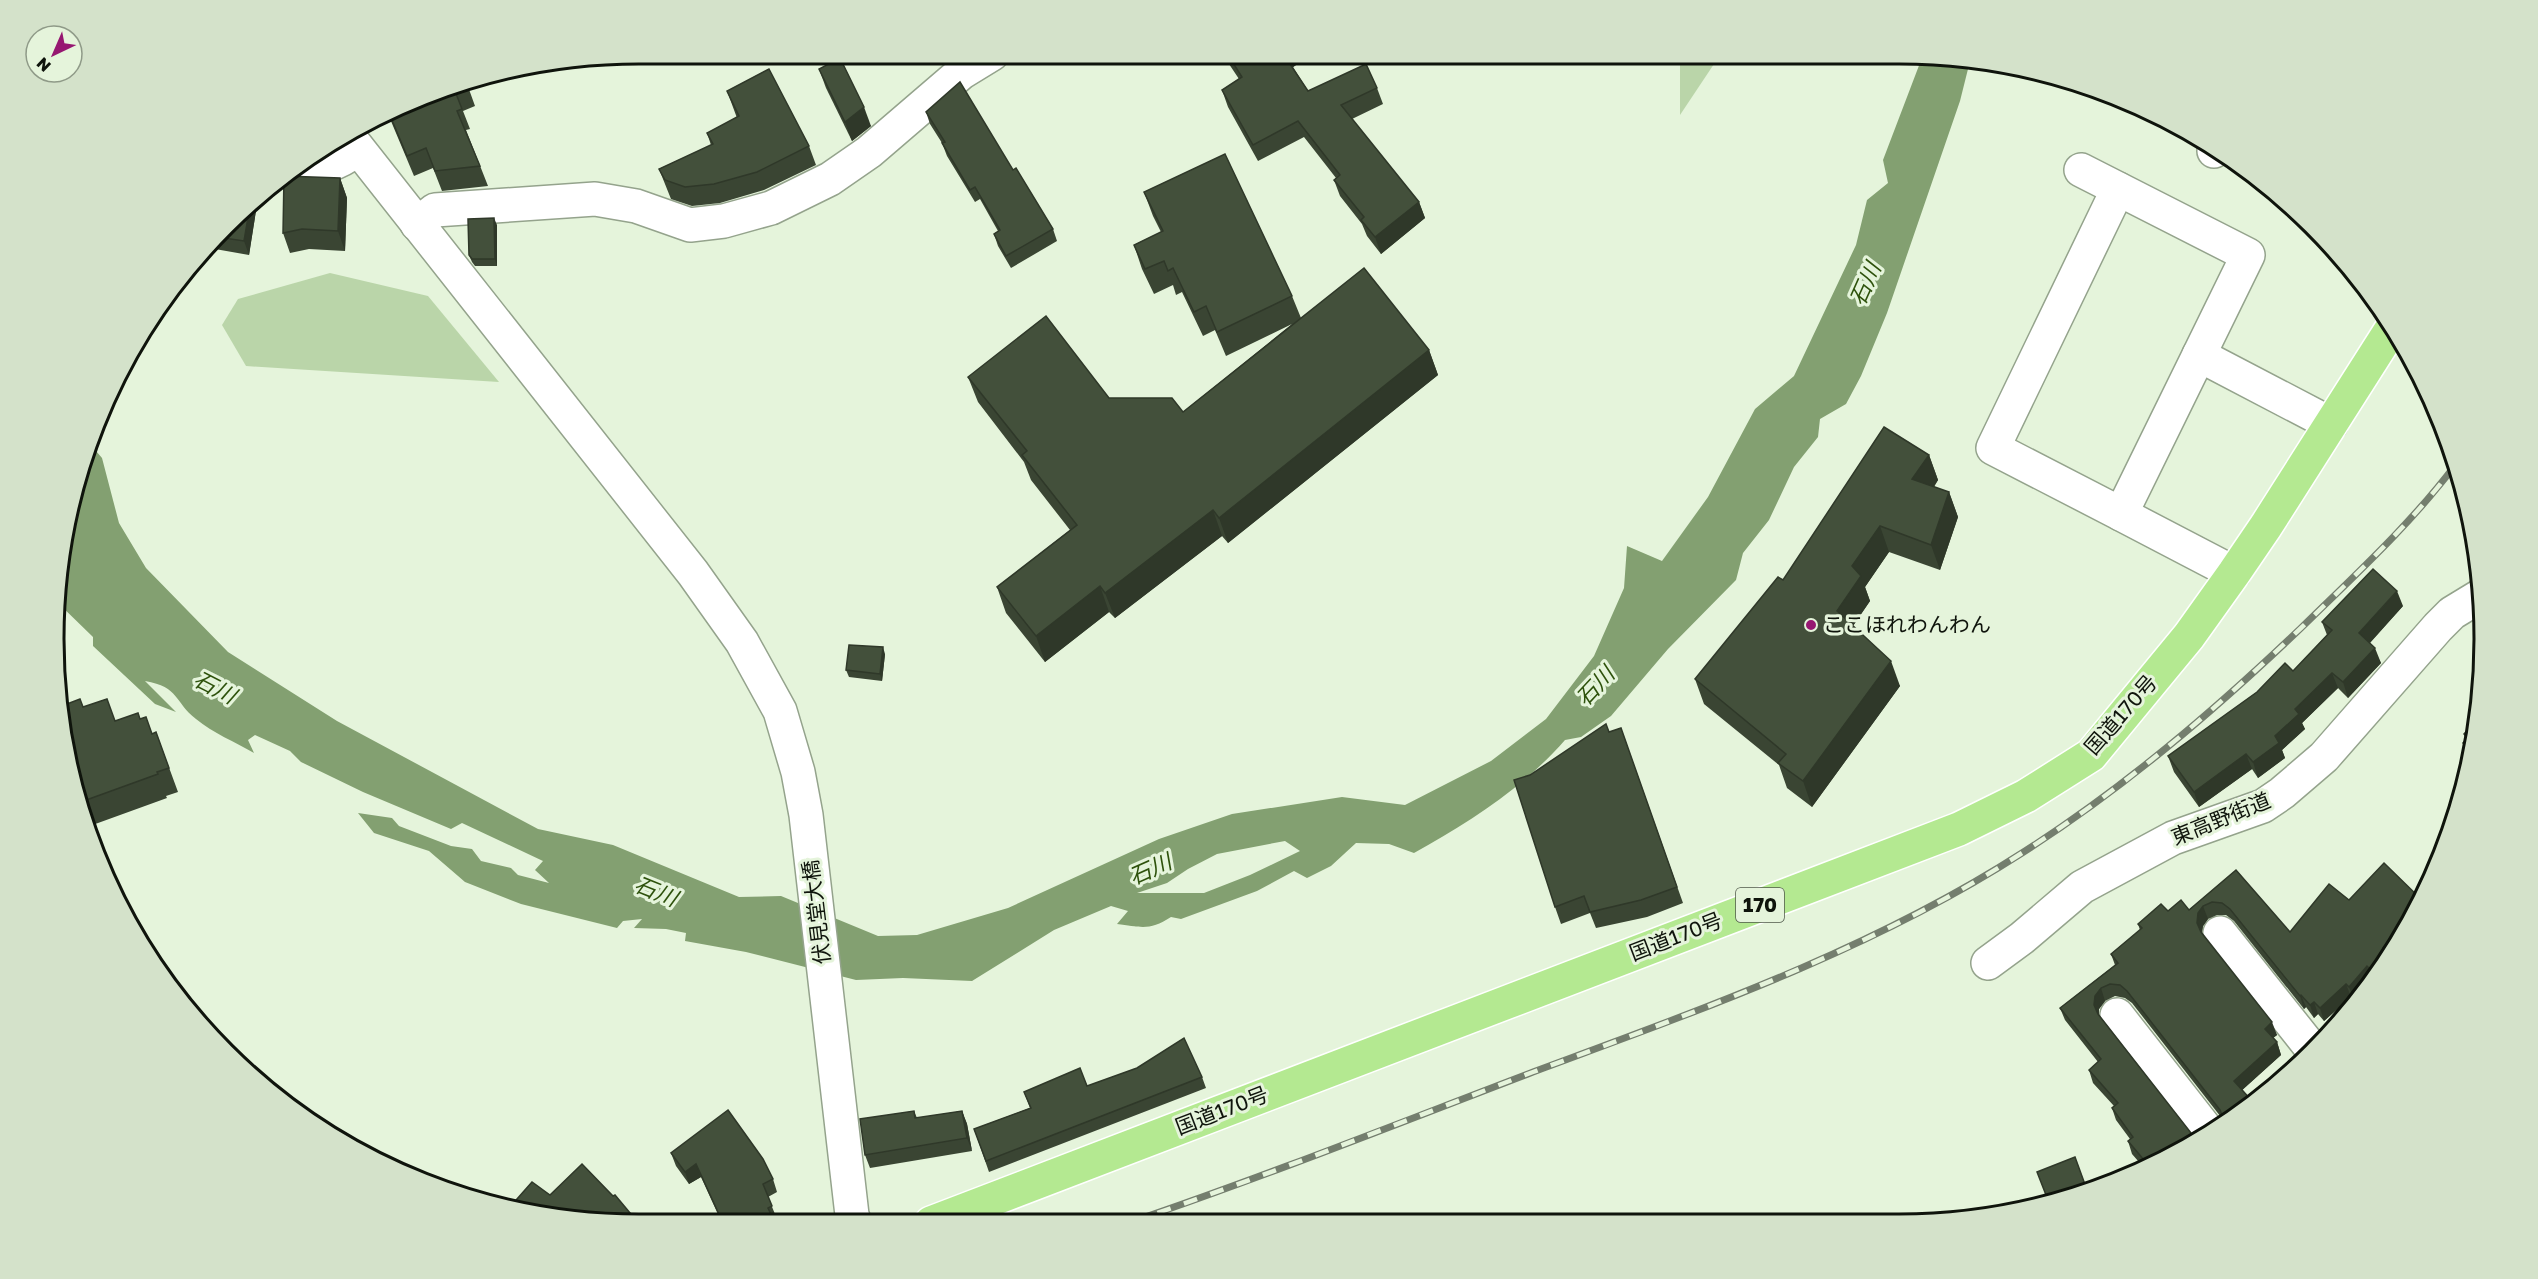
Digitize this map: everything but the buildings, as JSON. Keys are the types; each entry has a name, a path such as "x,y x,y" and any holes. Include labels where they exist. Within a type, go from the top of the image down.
{"highway":[{"name":"国道170号","path":"955,1214 1959,829 2026,796 2091,755 2189,636 2234,573 2387,336"}],"street":[{"path":"417,224 435,210 596,199 636,206 690,225 724,221 771,208 830,179 869,152 961,74 976,64"},
{"name":"伏見堂大橋","path":"353,142 693,573 742,642 780,711 798,772 806,815 852,1214"},
{"path":"311,167 321,168 340,162 351,143"},
{"path":"2081,170 2248,255 2121,514"},
{"path":"2118,189 1993,448 2234,573"},
{"path":"2199,356 2331,424"},
{"name":"東高野街道","path":"1988,963 2022,938 2082,887 2173,838 2263,806 2282,793 2324,757 2438,627 2452,613 2472,601"},
{"path":"2220,933 2308,1043"},
{"path":"2117,1015 2204,1126"}],"shaded area":[{"path":"1680,64 1714,64 1680,115"},
{"path":"330,273 428,296 499,382 246,366 222,325 238,299"}],"water":[{"name":"石川","path":"1919,65 1968,69 1960,101 1887,313 1861,376 1846,404 1820,419 1818,437 1794,467 1769,520 1743,553 1736,580 1668,649 1611,716 1581,737 1565,740 1532,773 1495,803 1414,853 1389,844 1356,843 1331,866 1307,878 1294,871 1257,891 1181,919 1171,917 1151,926 1117,924 1128,911 1111,906 1054,930 972,981 903,978 856,980 746,952 685,941 686,933 666,929 634,928 642,919 623,921 617,928 521,904 465,882 429,851 374,833 358,813 392,818 399,826 451,846 472,849 481,861 511,868 518,875 549,883 535,870 543,861 462,823 451,829 363,792 301,762 290,751 255,735 248,740 254,753 203,724 189,713 165,687 145,681 176,712 155,704 93,646 93,637 66,610 69,564 76,527 96,451 102,458 119,523 146,568 228,652 337,721 538,829 613,845 739,897 781,896 878,936 917,935 1008,908 1159,839 1232,814 1342,797 1405,805 1491,761 1546,719 1594,656 1624,588 1627,546 1662,561 1708,497 1755,409 1794,376 1856,245 1867,200 1888,183 1883,160","holes":["1285,841 1300,851 1250,875 1204,893 1137,893 1167,883 1217,854"]}],"railway":[{"path":"1154,1214 1282,1168 1784,976 1845,949 1964,888 2060,828 2132,775 2201,719 2268,659 2361,569 2401,529 2449,474"}],"place":[{"name":"ここほれわんわん","path":"1811,625"}]}
